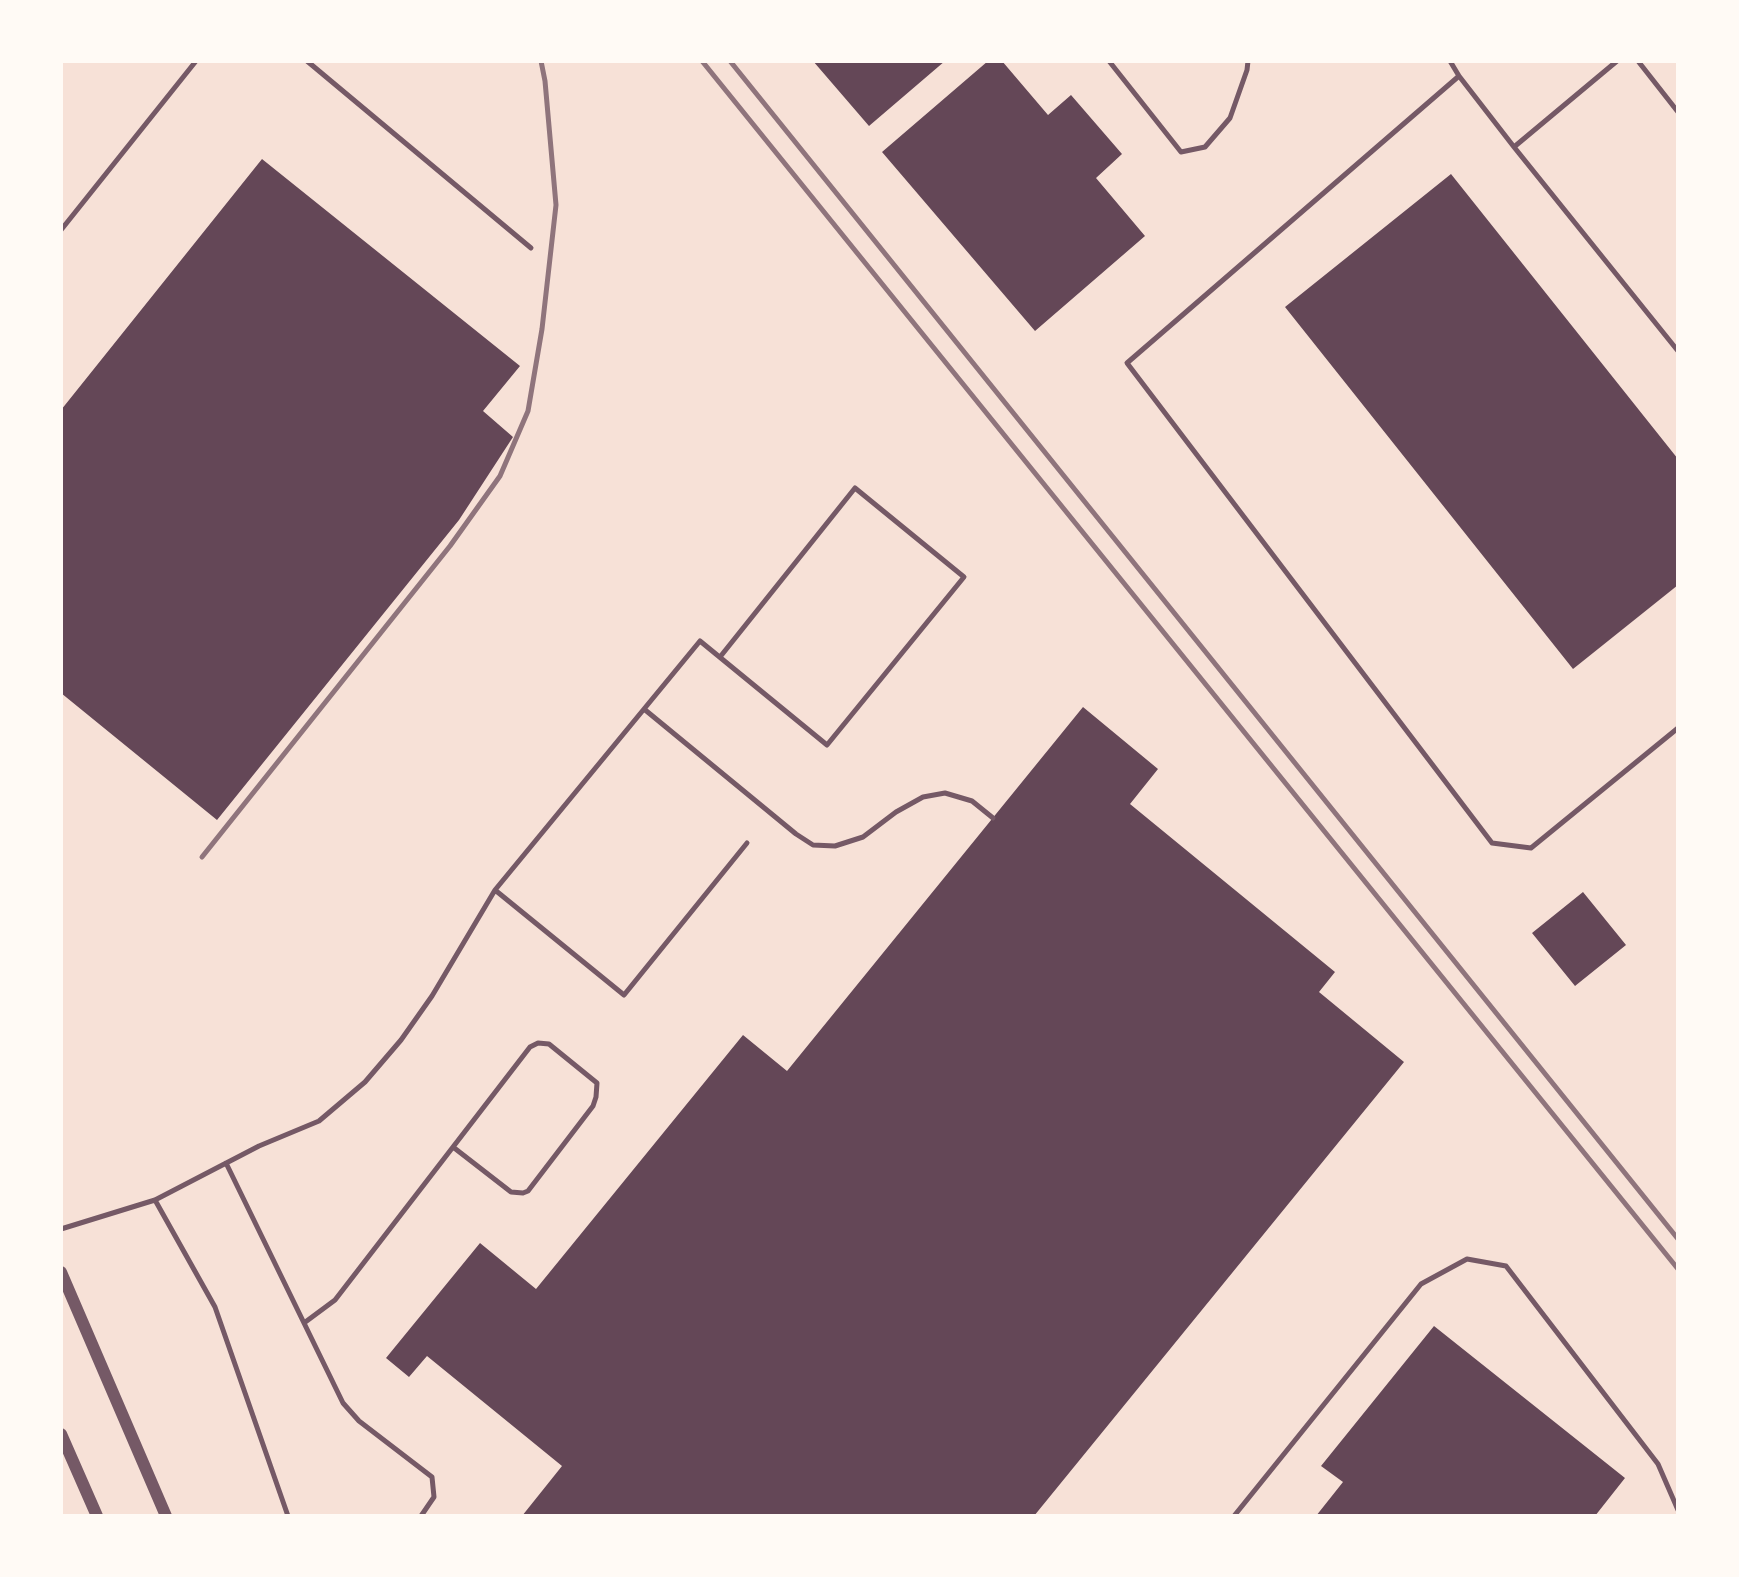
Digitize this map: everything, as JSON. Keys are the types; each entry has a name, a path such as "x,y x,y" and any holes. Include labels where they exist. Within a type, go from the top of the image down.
{"street":[{"path":"61,1272 166,1516"},
{"path":"61,1434 97,1516"}],"lane":[{"path":"61,230 196,61"},
{"path":"307,61 531,248"},
{"path":"1108,61 1181,152 1205,147 1230,118 1248,61"},
{"path":"1450,61 1514,147 1678,351"},
{"path":"1514,147 1617,61"},
{"path":"1638,61 1678,111"},
{"path":"1460,76 1127,363 1492,843 1531,848 1678,728"},
{"path":"61,1229 155,1200 259,1146 319,1121 365,1082 401,1040 432,996 495,890 700,641 827,745 964,576 855,488 720,657"},
{"path":"644,709 813,845 835,846 863,836 896,812 923,797 945,793 972,801 993,818"},
{"path":"495,890 624,995 747,843"},
{"path":"303,1323 335,1300 530,1047 538,1043 549,1044 597,1083 593,1106 528,1191 511,1192 453,1147"},
{"path":"226,1163 343,1403 359,1421 432,1477 434,1497 421,1516"},
{"path":"155,1200 215,1307 288,1516"},
{"path":"1234,1516 1421,1284 1467,1259 1506,1266 1658,1464 1678,1510"}],"building":[{"path":"813,61 945,61 869,126"},
{"path":"988,61 1002,61 1048,115 1071,95 1122,154 1096,178 1145,236 1035,331 882,152"},
{"path":"262,159 520,366 483,411 513,437 459,520 217,820 61,693 61,410"},
{"path":"1451,174 1678,459 1678,585 1573,669 1285,307"},
{"path":"1083,707 1158,769 1130,804 1335,972 1319,992 1404,1062 1034,1516 522,1516 562,1466 427,1356 409,1377 386,1358 480,1243 536,1289 743,1035 787,1071"},
{"path":"1583,892 1626,945 1575,986 1532,933"},
{"path":"1434,1326 1625,1478 1595,1516 1316,1516 1343,1482 1321,1466"}],"railway":[{"path":"202,857 450,546 500,476 528,411 542,329 556,205 541,61"},
{"path":"702,61 1678,1269"},
{"path":"730,61 1678,1239"}]}
